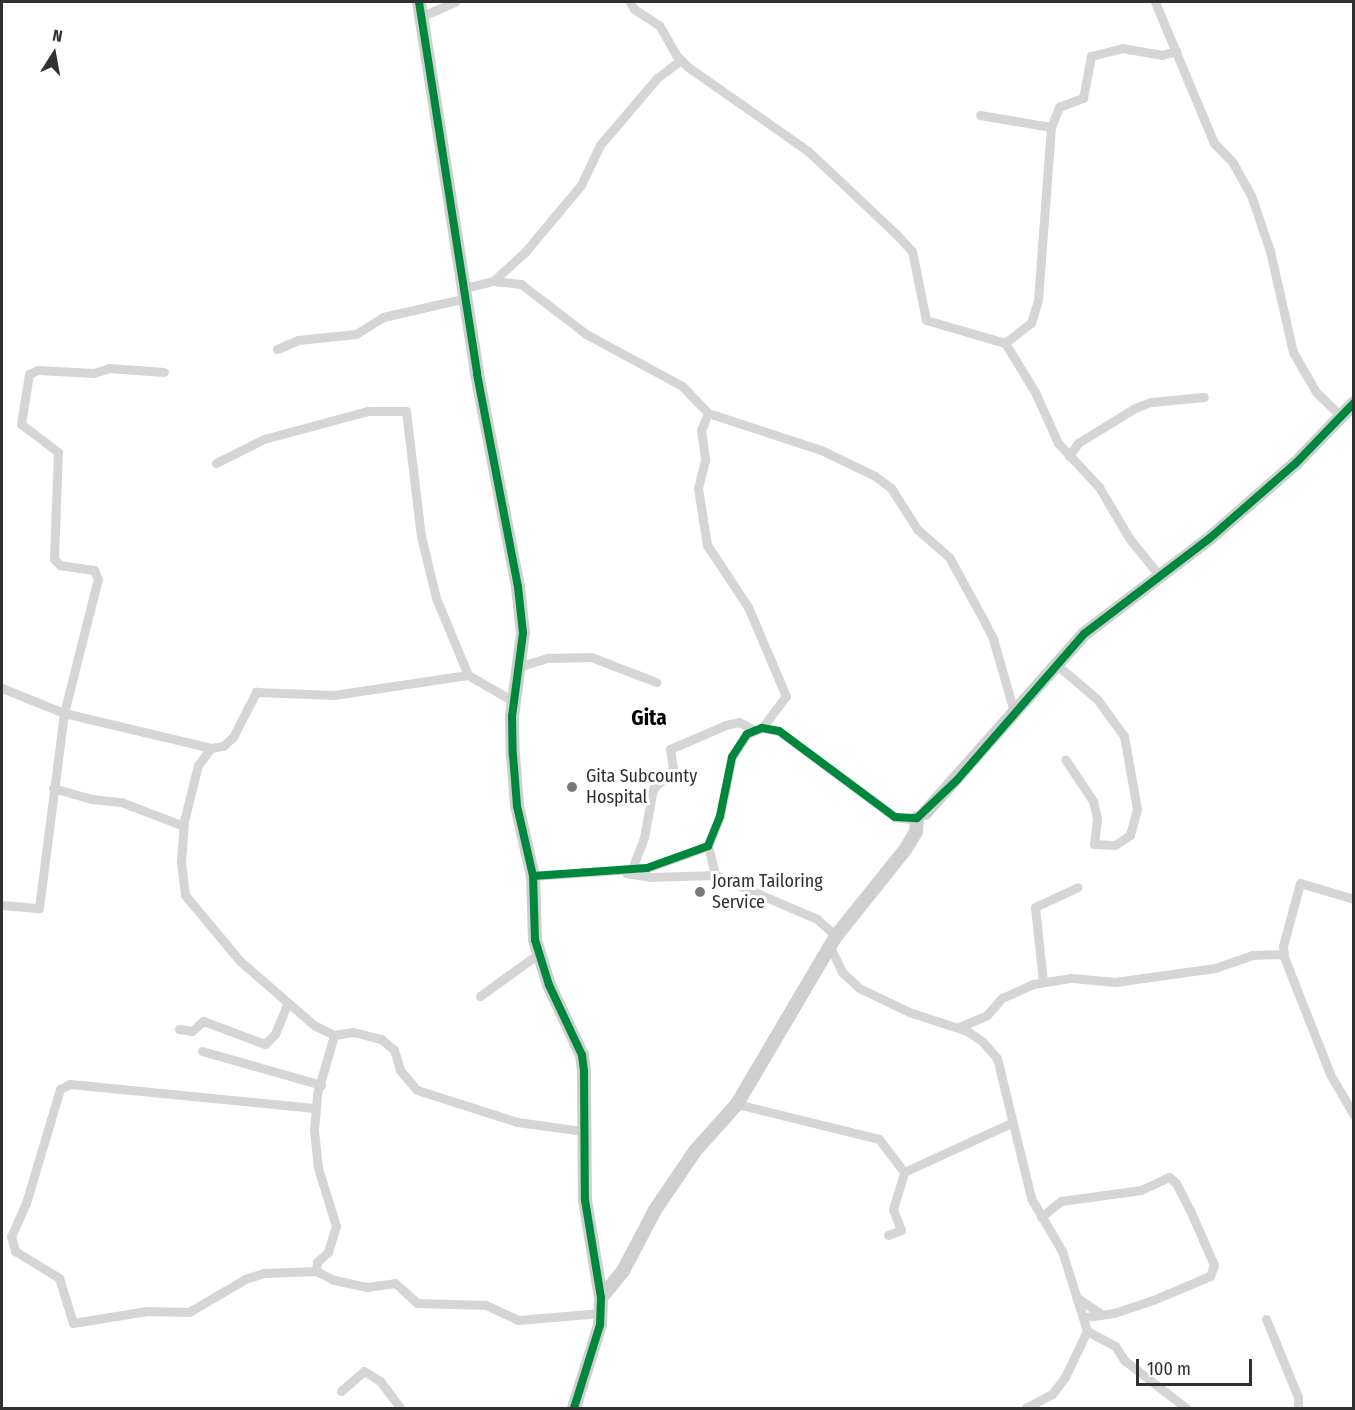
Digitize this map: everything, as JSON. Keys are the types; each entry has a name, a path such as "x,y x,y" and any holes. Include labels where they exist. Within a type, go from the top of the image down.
{"street":[{"path":"419,2 465,293 518,587 523,633 521,666 513,701 517,807 533,876 538,954 582,1055 588,1227 601,1298 601,1313 574,1408"},
{"path":"422,16 455,2"},
{"path":"630,2 634,9 659,24 681,60 808,151 912,250 926,320 1005,343 1035,392 1058,443 1099,487 1129,538 1159,575"},
{"path":"1155,2 1214,143 1233,163 1251,195 1270,251 1293,352 1311,385 1339,414"},
{"path":"1005,343 1031,323 1038,300 1052,127 1059,107 1083,98 1091,56 1122,48 1162,55 1176,51"},
{"path":"277,349 298,340 356,334 383,316 465,293 493,281 525,252 580,185 600,145 657,78 681,60"},
{"path":"980,115 1052,127"},
{"path":"493,281 508,280 537,293 586,334 682,386 708,413 821,450 875,476 891,488 917,529 949,557 993,639 1015,715"},
{"path":"2,905 39,908 64,713 97,573 60,565 54,558 58,452 21,424 28,374 38,370 94,373 109,368 164,372"},
{"path":"1069,456 1078,443 1135,408 1151,402 1204,397"},
{"path":"601,1298 623,1271 655,1210 695,1151 737,1104 833,942 905,850 916,832 921,816 1015,715 1083,634 1210,538 1296,463 1339,414 1353,403"},
{"path":"216,463 264,439 368,411 406,411 424,547 436,598 468,675 513,701"},
{"path":"708,413 701,430 705,460 698,488 707,544 748,607 786,696 758,729 741,740 732,757 720,816 708,846 715,875"},
{"path":"521,666 548,658 591,657 656,682"},
{"path":"1057,664 1097,699 1124,736 1137,809 1130,835 1115,845 1094,844 1097,818 1093,801 1065,759"},
{"path":"2,688 64,713 211,748 223,746 233,737 256,693 334,695 468,675"},
{"path":"632,869 644,837 653,789 673,768 670,749 726,725 739,722 758,729 779,731 895,816 921,816"},
{"path":"211,748 198,765 184,826 181,862 190,904 213,924 240,962 287,1004 334,1035 353,1032 381,1039 394,1050 409,1082 435,1097 516,1122 583,1131"},
{"path":"53,788 91,799 121,802 184,826"},
{"path":"533,876 618,871 664,864 708,846"},
{"path":"618,871 650,877 715,875 817,919 833,942 842,972 859,988 909,1012 959,1027 982,1041 997,1058 1031,1198 1062,1251 1087,1331 1065,1377 1046,1404 1026,1408"},
{"path":"1353,899 1299,884 1286,923 1284,954 1330,1074 1353,1115"},
{"path":"1043,982 1035,907 1078,887"},
{"path":"480,996 538,954"},
{"path":"959,1027 987,1016 1002,998 1043,982 1072,978 1115,982 1215,968 1252,955 1284,954"},
{"path":"179,1029 192,1031 203,1021 265,1044 275,1034 287,1004"},
{"path":"316,1271 317,1262 328,1252 336,1226 318,1168 314,1108 334,1035"},
{"path":"202,1051 321,1085"},
{"path":"314,1108 70,1084 60,1089 26,1203 11,1236 15,1251 22,1258 59,1278 73,1323 147,1311 189,1312 245,1279 264,1274 316,1271 334,1280 367,1287 395,1283 417,1303 486,1305 518,1320 601,1313"},
{"path":"737,1104 879,1139 904,1172"},
{"path":"888,1235 901,1230 893,1209 904,1172 1011,1123"},
{"path":"1041,1217 1061,1201 1141,1190 1169,1177 1176,1183 1214,1265 1213,1274 1128,1309 1098,1312 1084,1317"},
{"path":"1076,1297 1098,1312"},
{"path":"1266,1319 1298,1397 1298,1408"},
{"path":"1087,1331 1115,1346 1124,1360 1186,1408"},
{"path":"341,1391 364,1371 380,1381 400,1408"}],"cycle path":[{"path":"419,2 477,374 518,587 523,633 512,716 513,755 517,806 533,876 535,940 549,985 582,1055 584,1071 585,1200 601,1298 600,1325 574,1408"},
{"path":"533,876 647,868 708,846 720,816 732,757 747,734 762,728 779,731 895,817 917,818 957,780 1084,634 1210,538 1296,463 1354,403"}],"place":[{"name":"Gita Subcounty Hospital","path":"572,787"},
{"name":"Joram Tailoring Service","path":"700,892"}],"district":[{"name":"Gita","path":"649,718"}]}
